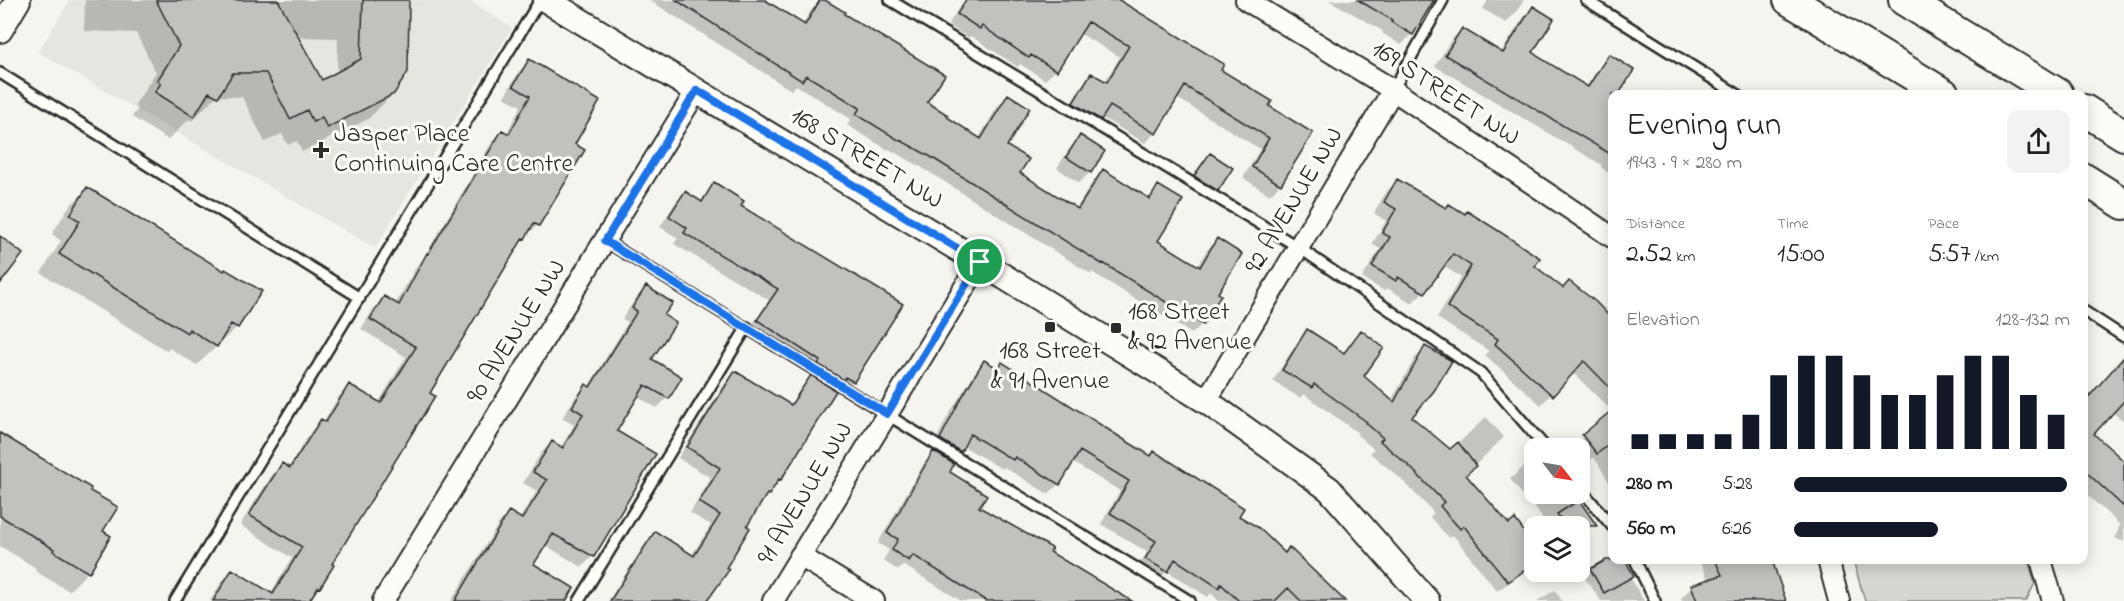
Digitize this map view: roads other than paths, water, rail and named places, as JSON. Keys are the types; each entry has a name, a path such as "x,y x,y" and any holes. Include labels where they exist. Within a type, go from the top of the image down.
{"main road":[{"path":"1789,0 1937,90"},
{"path":"1904,0 2051,90"},
{"path":"2088,112 2124,135"},
{"path":"2088,182 2124,204"}],"street":[{"path":"0,30 18,0"},
{"name":"168 STREET NW","path":"546,0 1206,401 1329,489 1427,601"},
{"name":"169 STREET NW","path":"1246,0 1393,90 1608,234"},
{"name":"90 AVENUE NW","path":"383,601 697,90"},
{"name":"92 AVENUE NW","path":"1206,401 1393,90"},
{"name":"91 AVENUE NW","path":"773,601 980,262"},
{"path":"800,556 873,601"},
{"path":"1829,564 1839,601"},
{"path":"2042,564 2053,601"}],"lane":[{"path":"175,601 540,0"},
{"path":"891,0 1298,248 1481,373 1537,438"},
{"path":"1393,90 1443,0"},
{"path":"1586,0 1731,90"},
{"path":"0,73 360,298"},
{"path":"605,241 1190,601"},
{"path":"2088,314 2124,337"},
{"path":"579,601 747,327"},
{"path":"1590,500 1608,521"},
{"path":"1637,564 1654,601"}],"place":[{"name":"Jasper Place Continuing Care Centre","path":"321,150"},
{"name":"168 Street & 91 Avenue","path":"1050,327"},
{"name":"168 Street & 92 Avenue","path":"1116,328"}]}
